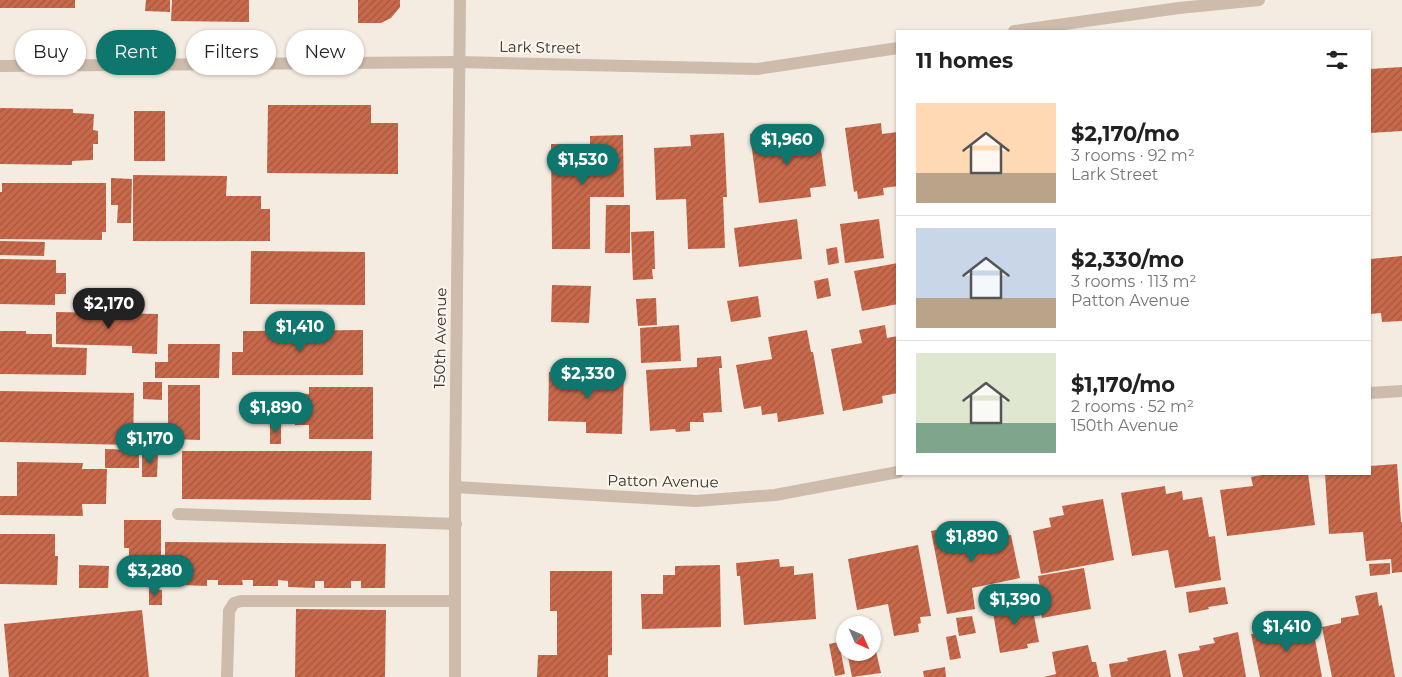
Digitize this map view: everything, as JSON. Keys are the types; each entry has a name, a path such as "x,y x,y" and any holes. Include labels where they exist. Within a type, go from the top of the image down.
{"street":[{"name":"150th Avenue","path":"455,677 460,0"},
{"path":"1021,30 1179,8 1259,0"},
{"name":"Lark Street","path":"0,66 459,62 757,69 896,48"},
{"path":"1371,393 1402,391"},
{"name":"Patton Avenue","path":"455,487 696,501 775,495 896,472"},
{"path":"178,514 456,524"},
{"path":"227,677 229,611 234,603 241,601 455,602"}],"building":[{"path":"0,0 75,0 75,8 0,8"},
{"path":"146,0 170,0 170,12 145,11"},
{"path":"172,0 249,0 249,22 171,21"},
{"path":"358,0 400,0 400,7 391,18 381,23 358,23"},
{"path":"1402,67 1402,131 1371,133 1371,69"},
{"path":"268,105 371,105 371,123 398,123 398,174 267,173"},
{"path":"0,108 73,109 73,113 94,114 93,130 98,131 98,144 93,144 93,160 72,161 72,165 0,164"},
{"path":"134,111 165,111 165,161 134,161"},
{"path":"881,123 882,134 896,132 896,186 883,188 884,195 858,199 857,191 854,192 845,128"},
{"path":"776,130 777,134 795,132 795,138 819,135 826,186 810,188 811,197 759,203 750,134"},
{"path":"724,133 727,197 723,197 725,248 688,249 686,199 656,200 654,148 691,146 690,135"},
{"path":"623,135 624,197 590,197 590,249 552,249 551,144 590,144 590,136"},
{"path":"133,175 227,176 226,196 261,196 261,209 270,209 270,241 133,241"},
{"path":"111,178 132,179 131,223 117,223 118,205 111,205"},
{"path":"2,183 106,183 106,232 102,232 102,240 0,239 0,192 2,192"},
{"path":"606,205 630,205 630,253 605,253"},
{"path":"797,219 802,259 739,267 734,228"},
{"path":"879,219 884,258 845,263 840,224"},
{"path":"654,231 655,269 652,269 653,279 633,280 631,232"},
{"path":"0,241 45,242 44,256 0,255"},
{"path":"837,247 839,263 828,265 826,249"},
{"path":"251,251 365,252 365,305 250,304"},
{"path":"1402,256 1402,321 1382,322 1381,313 1371,314 1371,259"},
{"path":"0,259 56,260 56,273 66,273 66,294 55,294 55,305 0,304"},
{"path":"896,263 896,304 862,311 854,271"},
{"path":"828,278 831,296 817,299 814,281"},
{"path":"552,285 591,286 589,323 551,322"},
{"path":"100,288 111,289 111,306 100,306"},
{"path":"758,296 761,317 731,322 727,301"},
{"path":"656,298 657,325 638,326 636,299"},
{"path":"56,312 158,314 157,354 132,353 132,346 56,344"},
{"path":"679,325 681,361 641,363 640,328"},
{"path":"885,325 887,338 896,336 896,393 882,396 883,403 843,411 831,349 862,343 859,330"},
{"path":"363,330 363,375 232,375 232,352 243,352 243,331"},
{"path":"807,330 811,352 813,352 824,414 778,422 777,413 762,415 761,406 744,409 736,365 772,359 768,337"},
{"path":"0,331 52,334 52,347 87,348 86,375 0,374"},
{"path":"168,344 220,344 219,378 155,378 155,362 168,362"},
{"path":"721,356 722,368 719,368 722,412 703,413 704,422 690,422 690,431 676,432 675,429 650,431 646,370 697,367 697,358"},
{"path":"549,372 624,373 622,434 586,433 586,422 548,421"},
{"path":"143,382 162,382 162,400 143,399"},
{"path":"168,385 200,385 200,440 168,439"},
{"path":"309,387 373,387 373,439 309,439 309,425 295,425 295,393 309,394"},
{"path":"0,391 134,393 133,445 0,442"},
{"path":"270,423 281,423 281,444 270,444"},
{"path":"105,449 139,450 139,468 105,468"},
{"path":"182,451 372,451 371,500 182,499"},
{"path":"142,454 158,454 157,477 142,477"},
{"path":"17,462 83,463 82,469 107,469 106,504 82,504 83,516 0,515 0,496 17,496"},
{"path":"1397,464 1402,522 1402,572 1392,573 1391,559 1366,561 1363,532 1329,534 1325,475 1371,475 1371,466"},
{"path":"1262,475 1308,475 1315,525 1227,536 1220,490 1253,486 1251,477"},
{"path":"1165,486 1166,494 1182,491 1183,500 1202,497 1209,537 1215,536 1221,580 1175,588 1168,550 1132,556 1121,493"},
{"path":"1103,499 1114,560 1041,574 1033,531 1051,527 1049,518 1064,515 1062,506"},
{"path":"124,520 161,520 161,587 132,587 132,560 129,560 129,548 124,548"},
{"path":"975,523 976,529 991,527 993,538 1011,535 1020,578 972,588 975,609 947,614 931,531"},
{"path":"0,534 55,534 55,556 58,556 57,585 0,584"},
{"path":"165,542 386,544 385,588 361,588 361,581 351,581 351,588 324,588 324,581 315,581 315,588 288,587 288,581 278,580 278,586 253,586 253,580 242,580 243,585 218,585 218,580 207,580 207,586 182,585 182,580 165,580"},
{"path":"918,545 931,616 920,617 921,623 918,624 919,632 894,636 888,604 857,610 848,559"},
{"path":"779,559 780,567 794,566 794,575 813,573 816,619 744,625 740,576 737,576 736,563"},
{"path":"1390,563 1390,574 1370,576 1369,564"},
{"path":"79,565 109,566 108,588 79,588"},
{"path":"720,565 721,627 642,629 641,594 663,594 663,575 675,575 675,566"},
{"path":"1084,568 1091,609 1042,618 1037,594 1041,593 1038,576"},
{"path":"550,571 612,571 612,655 608,655 608,677 537,677 538,655 557,655 557,611 550,611"},
{"path":"1225,587 1228,604 1208,607 1209,609 1189,613 1186,592"},
{"path":"149,589 162,590 162,605 149,605"},
{"path":"1377,592 1379,606 1382,605 1395,677 1332,677 1322,627 1341,623 1341,618 1359,615 1355,596"},
{"path":"1031,600 1039,642 1027,644 1028,648 1000,653 992,607"},
{"path":"296,609 386,610 385,677 295,677"},
{"path":"142,610 149,677 9,677 4,624"},
{"path":"972,616 976,633 959,636 956,618"},
{"path":"1312,623 1322,677 1260,677 1251,634"},
{"path":"1238,632 1246,677 1183,677 1178,654 1200,650 1199,646 1215,643 1213,638"},
{"path":"956,635 961,658 950,660 946,637"},
{"path":"836,643 836,661 843,661 845,674 835,676 829,644"},
{"path":"1088,645 1092,662 1096,662 1099,677 1044,677 1056,674 1052,652"},
{"path":"1166,650 1171,677 1111,677 1109,664 1128,661 1127,658"},
{"path":"849,661 878,661 881,673 852,677"},
{"path":"945,667 946,677 924,677 923,671"}]}
